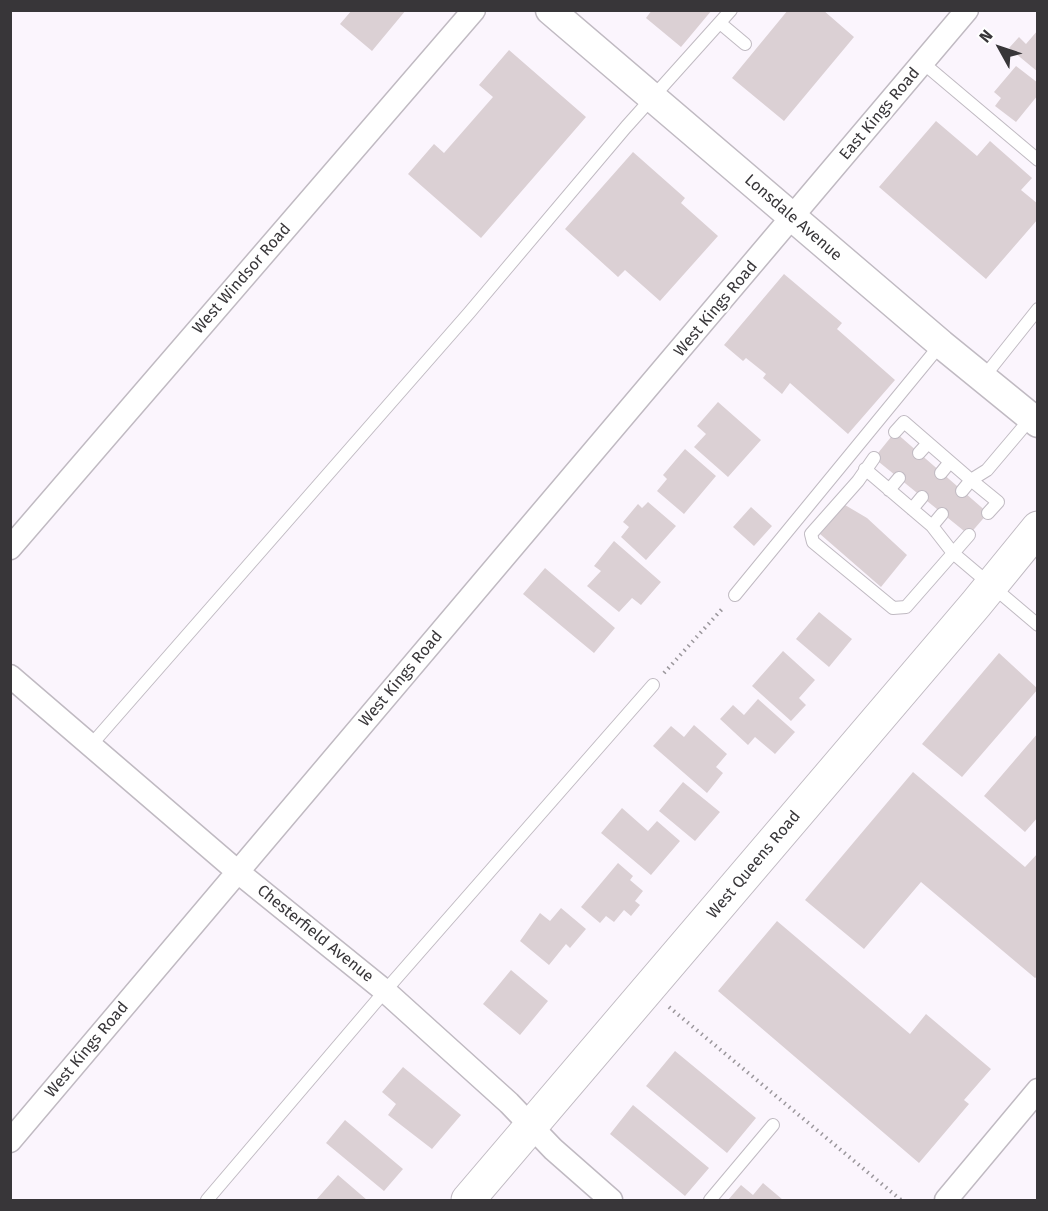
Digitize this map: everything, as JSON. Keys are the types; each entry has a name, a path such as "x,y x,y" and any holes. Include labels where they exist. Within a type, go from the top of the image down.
{"main road":[{"name":"West Queens Road","path":"468,1200 1038,528"}],"street":[{"name":"West Windsor Road","path":"10,548 474,10"},
{"name":"Lonsdale Avenue","path":"550,10 940,344 1034,421"},
{"name":"East Kings Road","path":"792,217 967,10"},
{"name":"West Kings Road","path":"10,1141 792,217"},
{"name":"Chesterfield Avenue","path":"10,676 238,872 385,991 509,1103 531,1127 611,1200"},
{"path":"946,1200 1038,1090"}],"lane":[{"path":"91,746 469,314 652,97 730,10"},
{"path":"720,22 745,44"},
{"path":"922,63 1038,160"},
{"path":"983,378 1038,309"},
{"path":"735,595 940,344"},
{"path":"962,491 971,480 987,470 1034,421"},
{"path":"895,432 904,422 998,501 988,513"},
{"path":"919,453 928,443"},
{"path":"874,458 858,481 811,534 813,542 892,608 906,608 969,535"},
{"path":"941,473 951,462"},
{"path":"865,469 932,526 953,553 1038,625"},
{"path":"890,490 899,478"},
{"path":"912,509 922,497"},
{"path":"932,526 942,514"},
{"path":"207,1200 385,991 653,685"},
{"path":"710,1200 773,1125"}],"path":[{"path":"653,685 735,595"},
{"path":"667,1005 901,1200"}],"building":[{"path":"352,10 406,10 372,51 340,24"},
{"path":"652,10 712,10 681,47 646,18"},
{"path":"788,10 823,10 854,37 784,121 732,78"},
{"path":"1038,30 1038,72 1009,48 1019,37 1026,44"},
{"path":"509,50 586,117 481,238 408,174 434,144 444,153 493,97 479,85"},
{"path":"1016,66 1038,83 1038,95 1016,122 995,106 1001,98 994,92"},
{"path":"936,121 977,156 990,141 1032,178 1021,190 1038,204 1038,219 986,279 879,187"},
{"path":"633,152 685,198 681,203 718,236 660,301 625,270 618,277 565,229"},
{"path":"784,274 842,323 837,329 895,380 848,434 790,383 782,394 763,378 766,374 746,358 743,361 724,345"},
{"path":"718,402 761,440 728,477 694,447 706,434 697,426"},
{"path":"895,432 988,513 969,535 874,458"},
{"path":"685,449 716,476 684,514 657,491 667,479 663,475"},
{"path":"648,502 676,526 646,560 621,537 629,527 623,522 638,504 642,508"},
{"path":"845,505 867,518 907,555 881,587 820,534"},
{"path":"751,507 772,526 754,546 733,527"},
{"path":"614,541 661,582 641,605 632,598 619,612 587,586 601,571 594,566"},
{"path":"545,568 615,628 594,653 523,594"},
{"path":"819,612 852,639 829,667 796,639"},
{"path":"783,651 815,680 799,698 806,705 791,721 752,686"},
{"path":"999,653 1038,689 962,777 922,744"},
{"path":"758,699 795,732 775,754 755,737 748,745 720,719 733,705 744,715"},
{"path":"694,725 727,754 716,767 723,773 707,793 653,746 671,726 684,737"},
{"path":"1038,733 1038,817 1025,832 984,796"},
{"path":"913,772 1025,867 1038,853 1038,976 1035,978 921,882 864,949 805,900"},
{"path":"683,782 720,812 695,841 659,811"},
{"path":"622,808 648,831 657,821 680,841 651,875 601,833"},
{"path":"618,863 633,876 630,880 643,891 635,901 640,905 631,916 624,910 614,922 606,916 600,923 581,907"},
{"path":"561,908 586,929 570,948 566,944 549,965 520,941 540,913 550,921"},
{"path":"777,921 910,1034 926,1014 991,1069 964,1100 969,1104 919,1163 718,991"},
{"path":"511,970 548,1001 520,1035 483,1004"},
{"path":"675,1051 756,1118 727,1153 646,1086"},
{"path":"403,1067 461,1115 432,1149 388,1115 396,1104 382,1092"},
{"path":"633,1105 709,1168 685,1196 610,1134"},
{"path":"345,1120 403,1169 384,1191 326,1143"},
{"path":"338,1175 367,1200 316,1200"},
{"path":"763,1183 783,1200 728,1200 741,1185 753,1195"}]}
